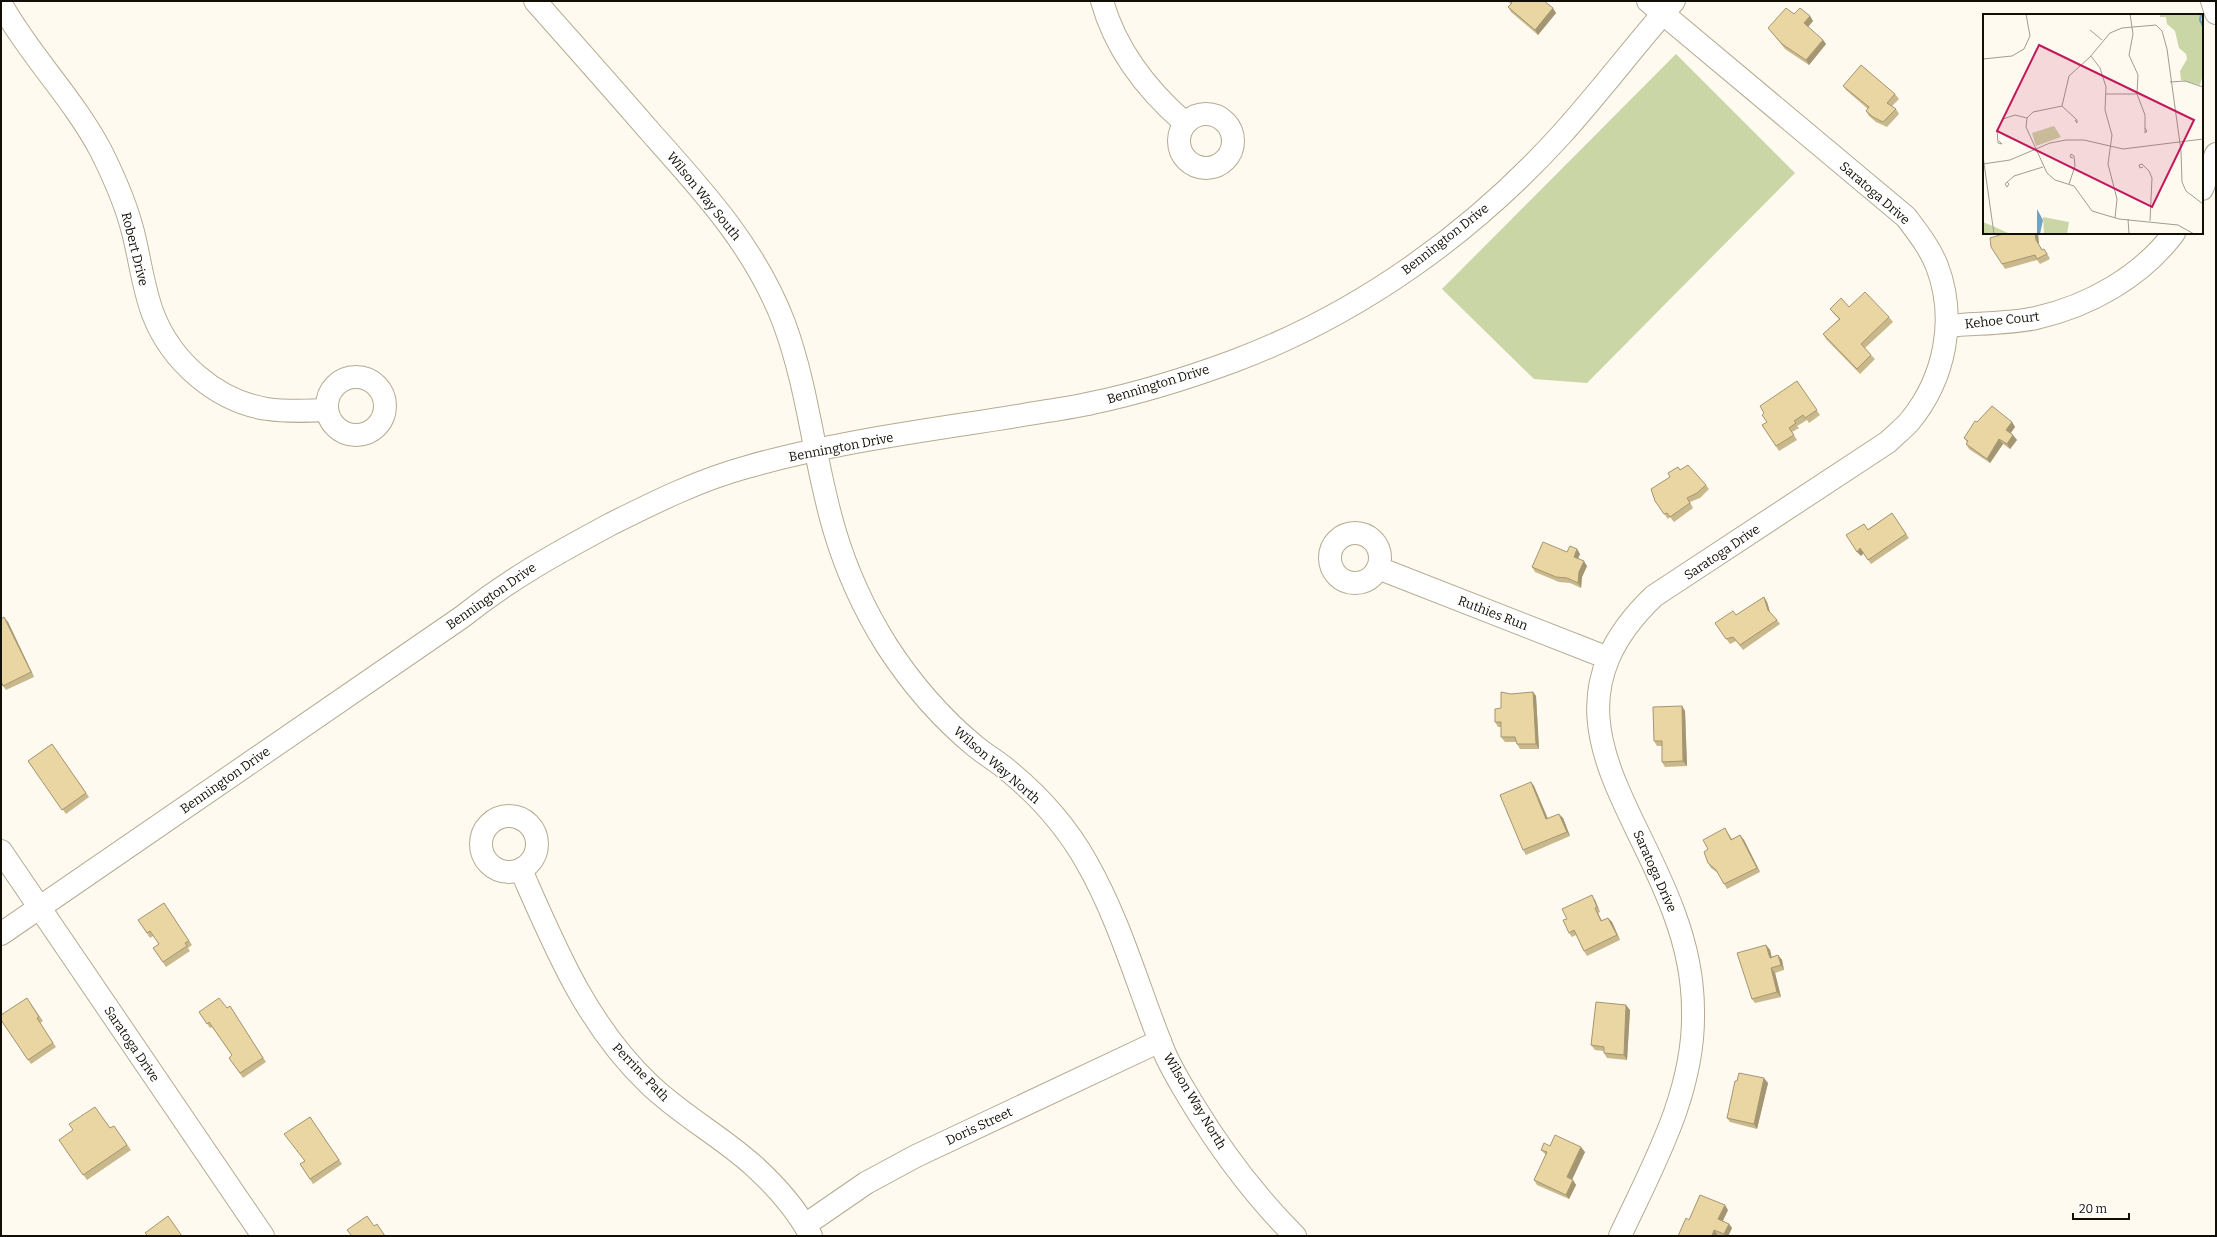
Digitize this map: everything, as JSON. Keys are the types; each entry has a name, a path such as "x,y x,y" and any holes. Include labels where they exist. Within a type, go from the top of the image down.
{"street":[{"name":"Wilson Way South","path":"535,1 725,217 746,248 765,280 783,321 797,364 816,449"},
{"path":"1102,1 1116,37 1132,66 1151,92 1185,124"},
{"path":"2212,1 2216,13"},
{"name":"Robert Drive","path":"1,4 15,28 76,111 100,150 120,193 133,231 153,314 164,336 178,357 197,376 218,391 240,401 272,409 291,411 327,410"},
{"name":"Bennington Drive","path":"1,934 462,617 496,590 541,561 652,503 698,483 746,467 816,449 1091,404 1180,379 1236,360 1304,330 1369,294 1418,262 1466,226 1521,177 1562,134 1661,5"},
{"name":"Saratoga Drive","path":"1620,1236 1670,1126 1683,1089 1691,1051 1693,1012 1691,978 1684,944 1674,912 1606,761 1599,733 1598,709 1601,683 1608,658 1621,633 1636,614 1654,596 1888,442 1909,422 1923,403 1934,382 1944,354 1947,326 1945,294 1937,266 1924,240 1906,217 1661,5"},
{"path":"2203,186 2216,154"},
{"name":"Kehoe Court","path":"1947,326 2035,318 2094,298 2123,281 2146,263 2173,234"},
{"name":"Wilson Way North","path":"816,449 834,529 849,572 865,608 888,647 914,685 945,719 1037,797 1065,830 1085,860 1106,898 1160,1041 1179,1080 1205,1124 1242,1176 1295,1236"},
{"name":"Ruthies Run","path":"1378,568 1608,658"},
{"name":"Saratoga Drive","path":"1,851 263,1236"},
{"name":"Perrine Path","path":"521,870 571,981 593,1018 619,1052 648,1084 681,1112 754,1166 781,1193 808,1230"},
{"name":"Doris Street","path":"808,1230 866,1183 916,1156 1160,1041"}],"green space":[{"path":"1676,54 1795,173 1587,383 1534,379 1442,289"}],"building":[{"path":"1510,1 1544,1 1553,8 1535,30 1508,7 1512,3"},
{"path":"1786,8 1794,14 1800,8 1810,16 1804,23 1823,40 1806,60 1782,44 1768,28"},
{"path":"1861,65 1895,94 1887,103 1896,109 1883,122 1873,117 1866,111 1869,107 1843,86"},
{"path":"2003,234 2035,234 2036,240 2042,250 2044,249 2047,254 2037,259 2035,255 2002,264 1991,247 1990,238"},
{"path":"1865,292 1889,317 1861,344 1871,355 1857,369 1823,334 1840,319 1830,309 1841,298 1849,307"},
{"path":"1797,381 1817,410 1805,418 1803,415 1794,421 1796,423 1789,428 1794,435 1776,446 1762,425 1767,422 1762,415 1764,413 1760,406"},
{"path":"1992,406 2012,422 2006,430 2013,435 2007,444 1999,439 1987,459 1966,444 1968,441 1964,438 1975,421 1977,422"},
{"path":"1688,465 1706,485 1697,493 1687,498 1690,503 1670,517 1667,513 1664,514 1655,501 1651,489 1670,477 1668,473 1678,467 1680,470"},
{"path":"1892,513 1906,534 1868,560 1860,548 1857,552 1846,535 1864,524 1868,530"},
{"path":"1543,542 1567,552 1570,546 1577,549 1574,557 1584,561 1579,572 1578,583 1567,578 1556,577 1532,567"},
{"path":"1764,597 1768,610 1777,620 1740,645 1733,637 1726,639 1715,623 1733,611 1736,615"},
{"path":"4,617 31,672 3,686 1,681 1,619"},
{"path":"1501,692 1511,694 1533,692 1536,744 1517,744 1515,737 1501,737 1501,722 1495,722 1495,709 1501,708"},
{"path":"1682,706 1683,761 1662,762 1662,741 1654,741 1653,707"},
{"path":"52,744 86,793 62,810 28,761"},
{"path":"1531,782 1546,819 1559,814 1567,832 1523,850 1500,795"},
{"path":"1725,828 1731,840 1740,835 1757,868 1724,884 1716,870 1708,863 1704,852 1708,849 1703,840"},
{"path":"1592,895 1597,907 1595,908 1601,921 1608,918 1617,935 1584,951 1574,930 1569,933 1563,920 1567,919 1562,909"},
{"path":"164,903 189,941 185,943 187,946 163,962 153,948 159,944 150,931 147,933 138,920"},
{"path":"1766,945 1770,958 1778,955 1781,965 1771,968 1777,992 1752,999 1737,953"},
{"path":"27,998 39,1017 37,1018 53,1043 28,1060 1,1020 1,1015"},
{"path":"219,998 227,1008 230,1006 263,1058 240,1073 229,1058 232,1055 209,1022 207,1024 199,1012"},
{"path":"1596,1002 1626,1005 1624,1055 1604,1053 1604,1047 1591,1045"},
{"path":"1739,1073 1764,1078 1754,1124 1727,1118 1735,1081 1737,1081"},
{"path":"95,1107 110,1128 114,1126 127,1145 83,1175 59,1140 73,1130 69,1124"},
{"path":"310,1117 339,1160 310,1179 300,1164 305,1161 284,1134"},
{"path":"1555,1135 1581,1147 1567,1177 1573,1180 1566,1195 1534,1180 1547,1152 1541,1150 1544,1143 1550,1146"},
{"path":"1700,1195 1725,1205 1718,1219 1729,1224 1724,1234 1714,1230 1712,1236 1678,1236 1686,1218 1689,1220"},
{"path":"168,1216 182,1236 148,1236 145,1233"},
{"path":"367,1216 374,1226 377,1224 385,1236 352,1236 347,1230"}]}
